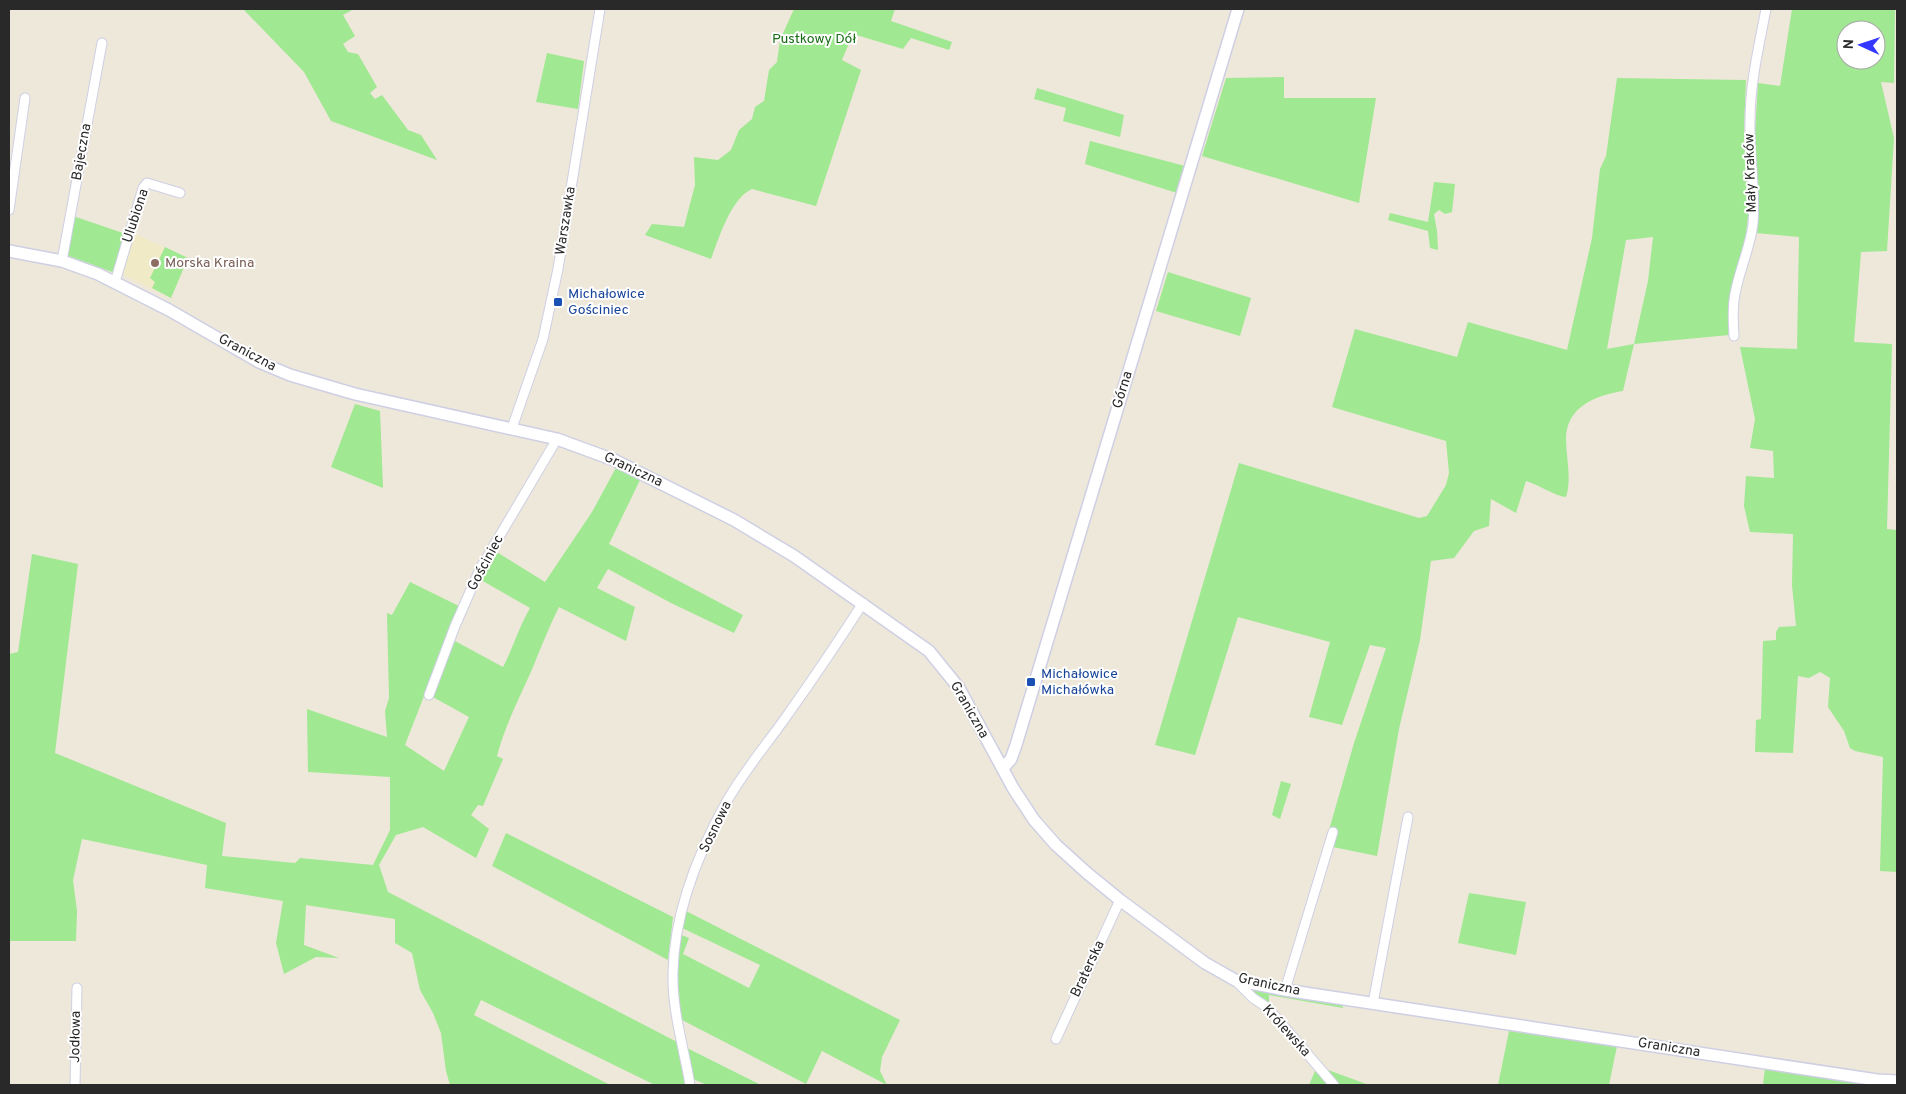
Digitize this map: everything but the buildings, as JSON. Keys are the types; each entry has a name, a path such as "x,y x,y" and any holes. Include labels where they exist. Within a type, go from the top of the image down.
{"street":[{"name":"Warszawka","path":"512,428 532,376 545,330 558,269 600,9"},
{"name":"Górna","path":"1003,768 1011,759 1016,745 1238,9"},
{"name":"Mały Kraków","path":"1734,336 1732,312 1734,295 1752,225 1751,99 1753,72 1766,9"},
{"name":"Bajeczna","path":"62,261 102,43"},
{"path":"9,210 25,98"},
{"name":"Ulubiona","path":"115,282 143,188 147,183 153,183 180,193"},
{"name":"Graniczna","path":"9,251 62,261 115,282 169,310 259,362 290,375 355,394 556,439 614,460 734,520 794,556 929,651 959,688 1034,820 1056,845 1120,900 1205,963 1235,980 1285,990 1877,1080 1897,1081"},
{"name":"Gościniec","path":"430,695 455,626 480,569 556,439"},
{"name":"Sosnowa","path":"690,1085 676,1016 673,973 677,930 684,900 710,834 728,799 826,662 863,603"},
{"path":"1373,1003 1408,817"},
{"path":"1285,990 1333,832"},
{"name":"Braterska","path":"1056,1039 1120,900"},
{"name":"Królewska","path":"1235,980 1253,998 1268,1008 1334,1085"},
{"name":"Jodłowa","path":"75,1085 77,988"}],"shaded area":[{"name":"Morska Kraina","path":"133,233 188,258 171,298 125,276 122,268"}],"green space":[{"path":"243,9 354,9 343,15 355,36 343,44 348,52 358,54 377,87 370,93 375,99 382,95 408,130 421,135 437,160 331,121 304,72"},
{"name":"Pustkowy Dół","path":"794,9 895,9 891,21 952,42 949,50 911,38 903,49 853,34 842,60 861,70 816,206 752,189 738,201 732,210 711,259 645,235 652,224 684,227 695,185 694,157 718,160 731,150 739,130 752,119 755,107 764,101 769,70 777,62 780,40"},
{"path":"1792,9 1895,9 1894,83 1881,82 1894,138 1887,251 1861,252 1854,342 1892,344 1887,529 1897,530 1897,872 1880,871 1883,757 1855,751 1850,748 1844,731 1828,707 1830,678 1820,672 1809,678 1798,676 1793,753 1755,752 1756,720 1761,719 1763,641 1776,640 1776,632 1779,627 1796,626 1792,585 1793,534 1750,532 1744,506 1746,476 1774,478 1773,451 1750,448 1755,419 1740,347 1797,349 1799,237 1756,233 1755,133 1758,83 1780,86"},
{"path":"547,53 584,61 578,109 536,102"},
{"path":"1284,77 1284,98 1376,98 1359,203 1202,156 1226,78"},
{"path":"1617,78 1746,80 1744,130 1748,216 1745,243 1734,276 1728,314 1729,335 1634,344 1623,391 1603,396 1584,404 1571,419 1567,428 1569,475 1566,497 1526,481 1516,513 1491,499 1489,526 1474,531 1454,558 1431,561 1420,640 1399,729 1377,856 1333,847 1337,833 1329,830 1354,743 1386,648 1370,645 1342,725 1309,717 1330,642 1238,617 1195,755 1155,745 1239,463 1419,518 1427,516 1446,485 1449,473 1446,441 1332,407 1355,329 1457,357 1468,322 1567,350 1592,238 1600,169 1606,156","holes":["1653,237 1648,281 1634,344 1607,349 1626,240"]},
{"path":"1037,88 1124,115 1120,137 1063,121 1066,108 1034,99"},
{"path":"1090,141 1185,166 1177,193 1085,164"},
{"path":"1434,182 1455,184 1452,212 1445,214 1439,210 1434,214 1438,250 1430,248 1428,231 1388,220 1390,213 1428,222"},
{"path":"73,216 126,234 115,273 66,255"},
{"path":"165,247 188,258 171,298 152,288 155,282 150,278"},
{"path":"1168,272 1251,298 1240,336 1156,311"},
{"path":"355,404 380,411 383,488 331,467"},
{"path":"617,466 640,480 609,544 743,615 734,633 671,603 608,569 597,588 635,607 626,641 559,607 504,733 497,756 503,759 483,806 478,805 471,815 489,829 476,858 423,827 396,835 379,865 388,892 679,1043 686,1085 655,1085 481,1000 474,1015 610,1085 450,1085 446,1071 441,1033 433,1013 420,990 412,953 395,943 395,919 306,905 304,945 339,958 316,957 284,974 276,943 283,901 205,888 207,865 82,839 73,880 77,911 76,941 9,941 9,654 18,652 32,554 78,564 55,753 226,823 222,856 295,863 300,858 373,865 390,830 390,777 308,772 307,709 387,737 385,711 389,698 387,613 392,615 410,582 459,606 405,745 444,771 469,717 431,696 455,641 503,667 530,608 481,580 495,551 545,582 592,512"},
{"path":"1281,781 1291,784 1280,819 1272,815"},
{"path":"506,833 673,917 668,960 492,866"},
{"path":"1469,893 1526,902 1516,955 1458,943"},
{"path":"684,910 900,1020 882,1057 880,1071 887,1085 822,1051 806,1084 682,1020 678,988 679,934 689,938 683,954 749,988 760,965 680,927"},
{"path":"1251,987 1342,1004 1343,1008 1269,995 1269,1002 1252,991"},
{"path":"1509,1031 1617,1046 1609,1085 1498,1085"},
{"path":"687,1048 761,1085 707,1085 693,1079"},
{"path":"1765,1067 1883,1085 1763,1085"},
{"path":"1316,1069 1329,1085 1309,1085"},
{"path":"1328,1070 1369,1085 1339,1085"}],"place":[{"name":"Morska Kraina","path":"155,263"},
{"name":"Michałowice Gościniec","path":"558,302"},
{"name":"Michałowice Michałówka","path":"1031,682"}]}
